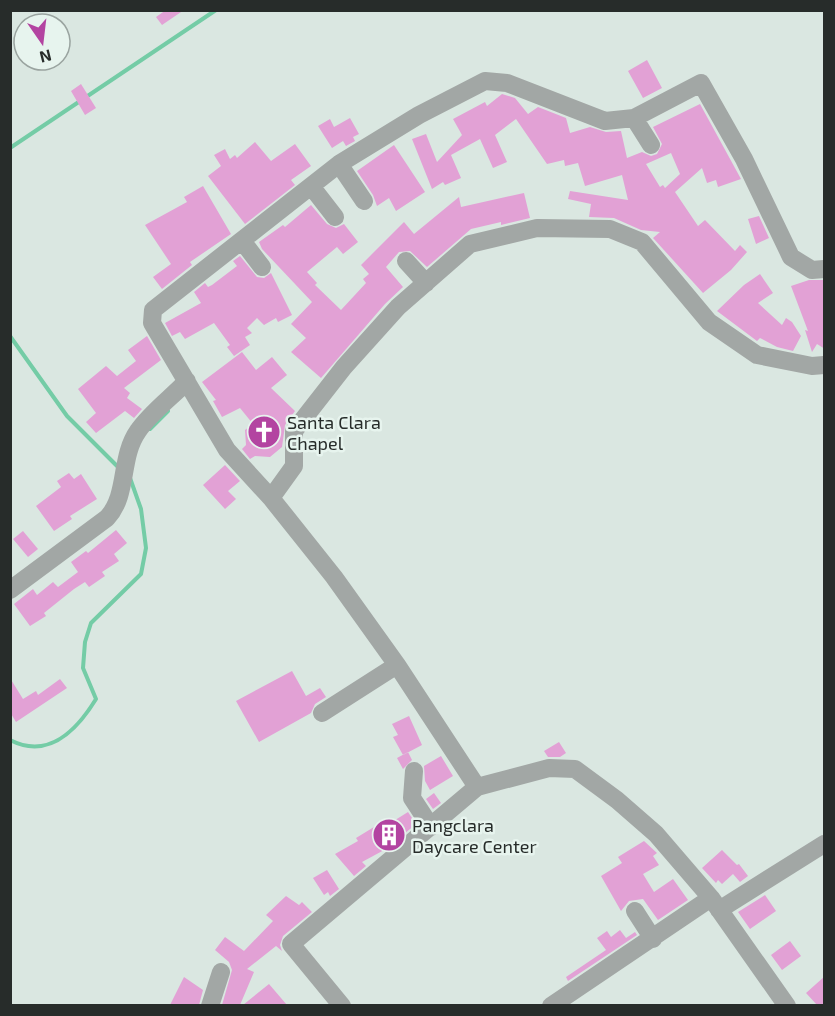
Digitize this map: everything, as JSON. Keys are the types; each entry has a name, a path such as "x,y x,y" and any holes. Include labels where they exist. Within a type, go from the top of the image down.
{"street":[{"path":"477,786 397,665 334,577 271,498 227,450 152,323 153,310 243,242 339,164 419,115 485,81 507,83 605,121 634,118 701,83 721,115 791,257 812,270 825,269"},
{"path":"634,118 651,145"},
{"path":"339,164 364,201"},
{"path":"311,186 335,217"},
{"path":"271,498 294,466 294,431 344,367 398,307 470,244 537,228 610,229 642,242 709,322 757,355 812,366 825,365"},
{"path":"243,242 262,267"},
{"path":"406,261 426,283"},
{"path":"10,590 107,518 117,507 124,465 137,432 187,381"},
{"path":"322,713 397,665"},
{"path":"342,1005 291,944 477,786 549,768 575,769 617,800 656,834 715,904 787,1005"},
{"path":"414,771 412,798 431,827"},
{"path":"551,1005 653,939 825,844"},
{"path":"635,911 653,939"},
{"path":"210,1005 221,972"}],"building":[{"path":"166,10 184,10 162,25 156,17"},
{"path":"647,60 662,88 643,98 628,71"},
{"path":"81,84 96,108 85,115 71,91"},
{"path":"502,94 515,98 528,114 538,107 566,118 570,133 590,127 606,132 621,131 627,158 642,152 651,156 657,154 662,144 653,127 700,104 741,179 718,187 716,180 707,183 702,168 675,192 698,226 705,220 735,251 740,245 747,252 731,270 703,293 653,238 660,232 641,230 614,218 589,217 591,204 568,199 570,191 628,200 622,175 585,186 578,163 565,166 564,160 547,164 516,119 495,135 507,162 493,168 480,139 451,155 461,178 445,185 443,182 432,189 412,139 426,134 437,162 462,135 453,119 485,102 487,106","holes":["671,153 680,174 665,188 663,185 660,187 646,164"]},
{"path":"350,118 359,134 353,137 355,141 346,146 343,141 332,148 318,126 330,119 334,127"},
{"path":"255,142 271,161 295,144 311,166 291,180 295,185 245,224 208,176 221,166 214,155 225,149 230,159 235,155 237,158"},
{"path":"394,145 425,192 396,211 389,198 377,206 373,195 357,171"},
{"path":"203,186 231,234 190,262 192,265 162,289 153,277 171,264 145,225 187,202 184,197"},
{"path":"524,193 530,218 471,229 427,267 410,251 399,252 386,267 403,287 385,304 321,378 291,352 306,338 291,324 312,302 262,249 259,242 283,225 285,227 311,205 327,224 336,228 344,224 358,242 343,254 337,247 307,272 317,283 315,285 341,310 366,283 363,279 369,274 361,265 404,222 414,234 459,197 461,207"},
{"path":"759,216 769,238 756,244 748,219"},
{"path":"240,256 257,277 264,278 271,273 292,315 278,322 276,318 264,325 257,318 247,328 252,333 245,337 250,345 234,356 227,347 230,345 214,323 185,339 180,332 172,336 165,323 201,303 194,292 205,283 208,287 212,285 237,266 233,261"},
{"path":"760,274 773,293 758,303 782,325 786,318 792,322 801,336 793,351 777,347 760,338 757,341 717,311 744,285"},
{"path":"809,280 825,280 825,349 817,344 812,352 805,330 808,331 791,286"},
{"path":"147,336 161,360 124,388 130,393 127,398 142,409 134,418 125,411 96,433 86,422 96,413 78,389 106,366 117,376 136,361 128,350"},
{"path":"242,352 256,370 272,357 287,375 271,388 295,411 285,425 282,447 270,457 255,456 250,459 242,449 246,445 245,430 253,424 240,408 222,417 213,401 216,400 202,382"},
{"path":"225,465 240,481 228,491 236,499 225,509 203,485"},
{"path":"69,473 74,479 81,474 97,499 70,516 72,519 54,531 36,506 61,487 57,481"},
{"path":"116,530 127,543 114,554 119,561 102,572 105,576 89,587 85,582 74,589 44,613 46,616 30,626 14,604 33,589 37,595 53,582 58,587 78,572 71,562 86,551 88,553"},
{"path":"23,531 38,549 28,557 13,539"},
{"path":"292,671 306,696 320,688 326,697 315,704 311,713 259,742 236,701"},
{"path":"10,678 23,699 36,691 38,695 60,679 67,688 16,722 10,712"},
{"path":"409,716 422,745 403,755 393,737 398,735 392,724"},
{"path":"559,742 566,753 560,757 548,757 544,751"},
{"path":"408,752 412,760 403,769 397,758"},
{"path":"441,756 453,776 430,790 425,781 424,766"},
{"path":"434,793 441,803 433,809 426,799"},
{"path":"408,812 416,824 386,849 362,862 366,866 354,876 335,854 358,841 356,838 374,827 390,818 392,822"},
{"path":"644,841 657,853 653,856 659,865 643,874 654,892 673,879 688,900 658,920 643,899 629,901 621,911 601,876 622,863 618,857"},
{"path":"722,850 737,865 739,864 748,876 740,882 733,874 722,884 718,880 716,883 702,868"},
{"path":"327,870 339,889 330,896 328,892 324,895 313,878"},
{"path":"765,895 776,911 750,929 738,912"},
{"path":"286,896 299,905 302,902 312,912 283,936 280,945 282,951 276,946 247,969 254,972 240,1005 222,1005 232,970 229,962 215,950 225,937 244,951 273,921 266,915"},
{"path":"620,930 626,938 635,932 637,935 568,981 566,977 606,950 597,938 607,931 611,937"},
{"path":"790,941 801,956 782,970 771,955"},
{"path":"825,976 825,1005 817,1005 806,993"},
{"path":"184,977 203,990 199,1005 170,1005"},
{"path":"269,984 287,1005 243,1005"}],"waterway":[{"path":"10,148 216,10"},
{"path":"10,336 67,416 118,467"},
{"path":"150,429 168,411"},
{"path":"10,740 24,745 37,746 60,739 71,731 96,699 83,668 85,642 91,623 141,574 146,548 141,509 130,478"}],"place":[{"name":"Santa Clara Chapel","path":"264,432"},
{"name":"Pangclara Daycare Center","path":"389,835"}]}
